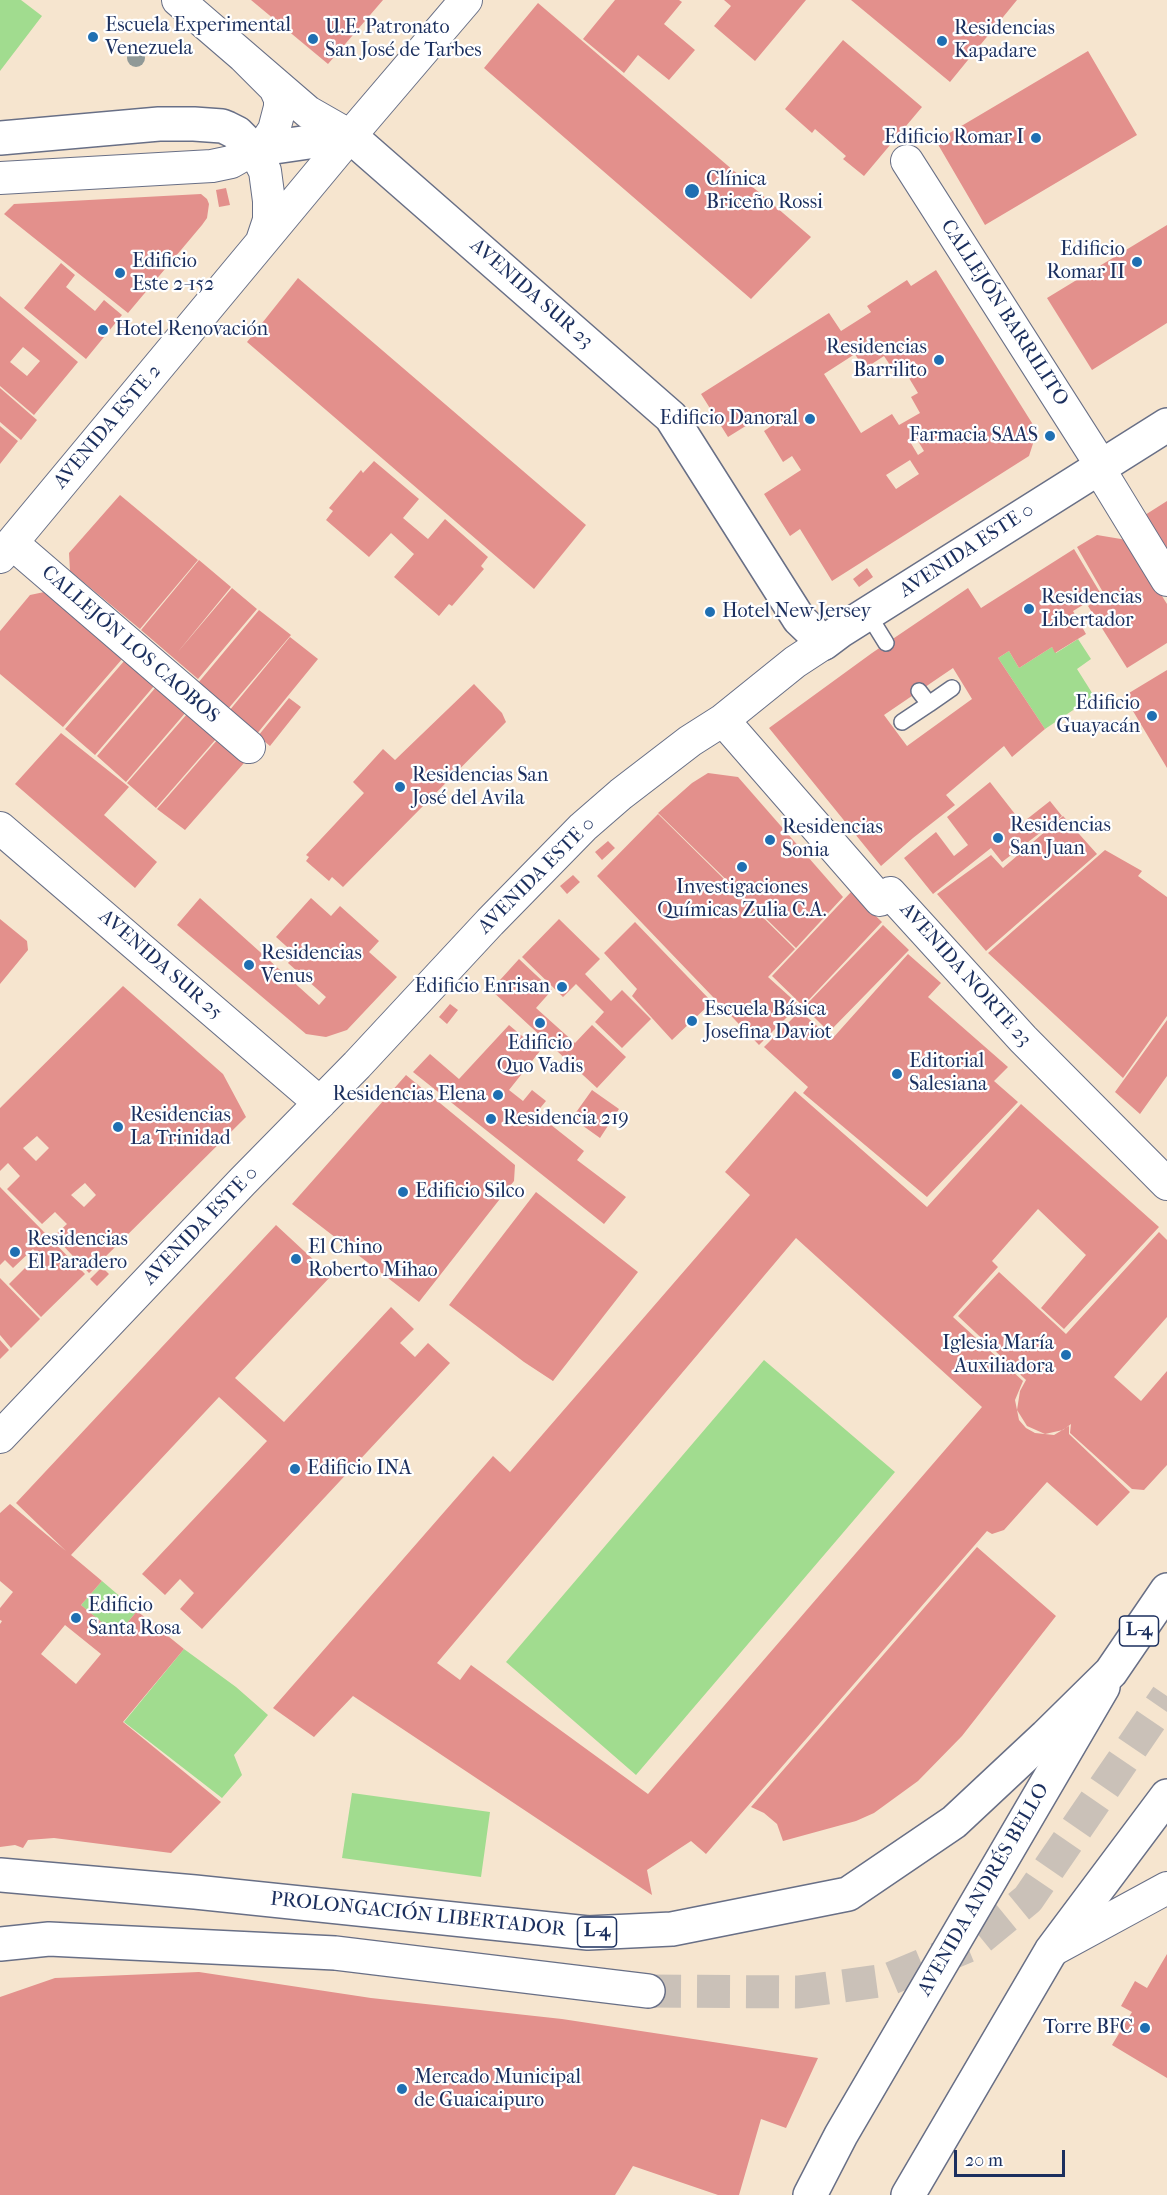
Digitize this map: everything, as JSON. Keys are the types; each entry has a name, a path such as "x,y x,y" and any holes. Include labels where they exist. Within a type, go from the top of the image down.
{"main road":[{"path":"0,138 159,124 194,124 222,126 237,133 254,150 350,136"},
{"name":"AVENIDA SUR 23","path":"350,136 671,417 799,619 824,643"},
{"name":"AVENIDA ESTE 0","path":"824,643 1167,425"},
{"name":"AVENIDA ANDRÉS BELLO","path":"810,2195 841,2135 1111,1672 1167,1590"},
{"name":"PROLONGACIÓN LIBERTADOR","path":"0,1875 195,1892 588,1933 672,1929 848,1894 954,1822 1111,1672"},
{"path":"908,2195 1051,1951 1167,1796"},
{"path":"0,1944 49,1939 335,1953 648,1991"}],"street":[{"name":"AVENIDA SUR 23","path":"178,0 308,112 350,136"},
{"name":"AVENIDA ESTE 2","path":"6,550 466,0"},
{"path":"0,178 212,166 231,162 266,142 274,130 280,107 280,99 275,88 244,57"},
{"name":"AVENIDA ESTE 2","path":"254,150 265,171 269,201 269,220 262,243"},
{"name":"CALLEJÓN BARRILITO","path":"907,161 1100,466 1167,580"},
{"name":"CALLEJÓN LOS CAOBOS","path":"6,550 249,747"},
{"name":"AVENIDA ESTE 0","path":"0,1437 583,827 690,741 723,720 795,662 824,643"},
{"name":"AVENIDA NORTE 23","path":"723,720 880,900 890,892 1023,1039 1167,1184"},
{"name":"AVENIDA SUR 25","path":"0,828 320,1103"},
{"path":"1051,1951 1167,1888"}],"lane":[{"path":"868,614 886,643"},
{"path":"902,722 952,688"},
{"path":"919,691 928,704"}],"green space":[{"path":"0,0 21,0 42,16 0,71"},
{"path":"1078,639 1091,659 1077,669 1094,696 1045,729 998,658 1009,651 1019,668 1052,647 1056,653"},
{"path":"764,1360 895,1472 636,1775 506,1662"},
{"path":"102,1581 137,1611 117,1635 81,1605"},
{"path":"184,1649 236,1687 268,1715 234,1755 242,1775 222,1798 124,1722"},
{"path":"352,1793 490,1812 481,1877 342,1858"}],"building":[{"name":"U.E. Patronato San José de Tarbes","path":"251,0 383,0 328,64"},
{"path":"615,0 679,0 682,2 664,24 695,50 669,80 638,55 624,73 583,39"},
{"path":"724,0 806,0 755,61 714,26 731,6"},
{"name":"Residencias Kapadare","path":"851,0 1017,0 950,82"},
{"name":"Clínica Briceño Rossi","path":"538,3 811,237 751,299 484,68"},
{"path":"843,40 922,107 864,176 843,159 846,156 815,129 812,133 785,109"},
{"name":"Edificio Romar I","path":"1088,51 1137,135 985,225 936,141"},
{"path":"226,188 230,205 219,207 216,190"},
{"name":"Edificio Este 2-152","path":"201,194 209,204 207,218 128,313 4,214 14,204"},
{"name":"Edificio Romar II","path":"1167,225 1167,323 1092,370 1047,298"},
{"path":"61,263 75,275 66,287 95,311 104,300 122,315 86,359 24,308"},
{"path":"936,270 1037,431 1029,456 832,581 800,529 790,536 764,494 801,470 792,456 783,462 764,431 773,425 765,414 728,437 701,394 829,313 841,331 871,312 867,306 907,280 911,286","holes":["855,354 864,369 884,356 892,368 900,363 918,393 911,397 920,413 899,425 892,414 861,433 824,374","915,436 924,451 918,455 909,440","910,460 919,474 896,489 886,475"]},
{"path":"298,278 586,525 534,589 247,342"},
{"path":"0,296 78,362 34,415 0,386","holes":["23,347 40,361 27,376 10,362"]},
{"path":"0,388 37,420 21,440 0,422"},
{"path":"0,426 18,441 0,464"},
{"path":"374,461 419,499 403,518 428,539 445,519 488,557 481,566 484,569 452,606 449,604 439,616 394,577 414,554 391,533 369,557 326,520 333,511 329,508 361,470 363,473"},
{"path":"120,495 198,560 140,629 70,571 69,553"},
{"path":"1167,501 1167,550 1145,515"},
{"path":"1097,535 1127,540 1167,604 1167,643 1127,668 1088,606 1104,594 1077,547"},
{"path":"1074,549 1101,594 1073,611 1086,634 1055,653 1052,647 1019,668 1009,651 998,658 1045,729 1012,757 1004,746 946,795 955,805 881,866 769,728 872,653 968,588 981,608","holes":["953,668 972,699 907,746 884,715"]},
{"path":"199,560 231,587 177,653 232,588 257,609 198,679 141,630"},
{"path":"867,568 873,577 859,587 853,579"},
{"path":"49,591 123,658 63,727 0,674 0,631 30,595"},
{"path":"259,610 291,635 228,709 198,683"},
{"path":"290,637 318,659 256,735 229,711"},
{"path":"125,660 154,686 95,755 65,729"},
{"name":"Edificio Guayacán","path":"1167,670 1167,768 1124,696"},
{"name":"Residencias San José del Avila","path":"474,684 502,713 506,722 343,887 332,877 329,881 306,861 309,857 306,855 364,793 353,782 383,749 395,760"},
{"path":"156,687 186,712 126,782 97,756"},
{"path":"289,698 301,707 270,746 258,736"},
{"path":"187,714 216,739 156,808 127,783"},
{"path":"61,733 129,787 104,815 157,862 135,888 15,784"},
{"path":"218,739 244,763 185,830 157,809"},
{"path":"708,773 738,777 843,897 796,948 658,813 692,783"},
{"name":"Residencias San Juan","path":"990,782 1022,823 1050,801 1062,816 1002,862 991,848 933,894 904,858 936,832 954,856 968,845 947,817"},
{"path":"658,814 795,949 768,977 799,1005 759,1045 597,876"},
{"path":"1063,816 1097,854 986,951 937,894 991,855 1003,868"},
{"path":"608,841 615,848 602,860 595,852"},
{"path":"1105,850 1142,871 1138,876 1167,897 1167,1016 1123,1078 988,953"},
{"path":"573,875 580,882 567,894 560,886"},
{"path":"851,892 882,922 803,1006 772,976"},
{"path":"200,898 319,1005 326,997 288,963 295,954 276,937 311,898 331,916 340,906 379,941 369,952 397,977 347,1030 326,1037 306,1034 177,925"},
{"path":"0,919 27,941 28,950 0,984"},
{"name":"Edificio Enrisan","path":"559,919 600,959 585,974 611,1001 622,990 651,1019 622,1048 595,1022 604,1012 576,984 563,997 522,957"},
{"path":"635,922 712,1002 672,1040 632,996 637,989 604,953"},
{"path":"883,925 909,950 829,1032 804,1007"},
{"name":"Editorial Salesiana","path":"908,954 941,983 928,997 1008,1067 994,1081 1018,1102 927,1197 803,1093 808,1087 764,1047 800,1011 832,1039"},
{"name":"Edificio Quo Vadis","path":"519,959 552,990 536,1008 575,1043 592,1025 626,1057 597,1088 491,990"},
{"name":"Residencias La Trinidad","path":"123,986 223,1074 246,1117 89,1273 54,1236 67,1224 55,1212 42,1224 7,1189 20,1176 8,1163 0,1171 0,1108","holes":["37,1136 49,1148 36,1161 23,1148","85,1183 96,1195 84,1207 71,1195"]},
{"path":"450,1004 458,1010 447,1024 439,1017"},
{"path":"1167,1020 1167,1076 1140,1114 1115,1092"},
{"path":"509,1025 540,1051 509,1090 523,1101 532,1090 546,1101 536,1113 584,1151 577,1160 626,1197 604,1224 413,1072 430,1054 459,1079"},
{"name":"Edificio Silco","path":"406,1075 515,1165 514,1181 419,1302 292,1204"},
{"path":"592,1090 619,1109 600,1138 572,1118"},
{"path":"795,1091 927,1207 1021,1104 1159,1227 1064,1329 1041,1308 1086,1255 1038,1209 992,1261 998,1267 953,1317 1023,1381 1015,1400 1019,1420 1026,1428 1035,1433 1054,1435 1069,1426 1069,1434 1130,1492 1097,1526 1047,1482 1004,1530 992,1534 987,1531 706,1854 691,1841 647,1870 652,1895 353,1696 314,1737 273,1708 493,1456 510,1472 750,1195 725,1172","holes":["796,1238 982,1407 648,1794 471,1665 460,1680 437,1663"]},
{"name":"Residencias El Paradero","path":"0,1187 85,1274 41,1317 9,1284 38,1255 33,1249 13,1268 5,1260 0,1265"},
{"path":"536,1192 638,1272 553,1381 449,1305"},
{"path":"276,1225 331,1276 235,1378 284,1422 391,1307 414,1329 400,1343 415,1357 428,1343 450,1363 202,1629 180,1609 194,1593 180,1579 165,1595 142,1574 267,1441 219,1397 71,1555 102,1581 81,1605 117,1635 137,1611 184,1649 123,1722 221,1802 171,1853 54,1838 28,1840 23,1848 15,1845 0,1847 0,1624 2,1621 0,1620 0,1608 13,1592 0,1581 0,1513 10,1504 66,1551 16,1503","holes":["65,1625 101,1654 76,1684 41,1654"]},
{"name":"Iglesia María Auxiliadora","path":"1159,1232 1167,1240 1167,1317 1114,1377 1141,1401 1167,1371 1167,1465 1144,1490 1132,1489 1070,1433 1071,1424 1063,1430 1045,1434 1027,1426 1017,1410 1020,1391 1026,1380 958,1316 999,1272 1066,1334"},
{"path":"102,1267 109,1274 97,1286 90,1279"},
{"path":"0,1278 40,1319 11,1348 0,1335"},
{"path":"0,1340 9,1350 0,1359"},
{"path":"977,1547 1056,1616 962,1736 918,1781 874,1813 856,1821 783,1841 777,1824 764,1813 751,1807"},
{"name":"Torre BFC","path":"1167,1954 1167,2078 1112,2045 1132,2012 1121,2006 1135,1981 1147,1988"},
{"name":"Mercado Municipal de Guaicaipuro","path":"199,1972 371,1998 562,2019 818,2058 786,2128 761,2119 739,2195 718,2195 633,2166 615,2195 0,2195 0,1997 55,1978"}],"tunnel":[{"path":"648,1991 798,1992 887,1980 973,1944 1028,1899 1167,1696"}],"place":[{"name":"Escuela Experimental Venezuela","path":"93,37"},
{"name":"U.E. Patronato San José de Tarbes","path":"313,39"},
{"name":"Residencias Kapadare","path":"942,41"},
{"name":"Edificio Romar I","path":"1036,138"},
{"name":"Clínica Briceño Rossi","path":"692,191"},
{"name":"Edificio Romar II","path":"1137,262"},
{"name":"Edificio Este 2-152","path":"120,273"},
{"name":"Hotel Renovación","path":"103,330"},
{"name":"Residencias Barrilito","path":"939,360"},
{"name":"Edificio Danoral","path":"810,419"},
{"name":"Farmacia SAAS","path":"1050,436"},
{"name":"Residencias Libertador","path":"1029,609"},
{"name":"Hotel New Jersey","path":"710,612"},
{"name":"Edificio Guayacán","path":"1152,716"},
{"name":"Residencias San José del Avila","path":"400,787"},
{"name":"Residencias San Juan","path":"998,838"},
{"name":"Residencias Sonia","path":"770,840"},
{"name":"Investigaciones Químicas Zulia C.A.","path":"742,867"},
{"name":"Residencias Venus","path":"249,965"},
{"name":"Edificio Enrisan","path":"562,987"},
{"name":"Escuela Básica Josefina Daviot","path":"692,1021"},
{"name":"Edificio Quo Vadis","path":"540,1023"},
{"name":"Editorial Salesiana","path":"897,1074"},
{"name":"Residencias Elena","path":"498,1095"},
{"name":"Residencia 219","path":"491,1119"},
{"name":"Residencias La Trinidad","path":"118,1127"},
{"name":"Edificio Silco","path":"403,1192"},
{"name":"Residencias El Paradero","path":"15,1252"},
{"name":"El Chino Roberto Mihao","path":"296,1259"},
{"name":"Iglesia María Auxiliadora","path":"1066,1355"},
{"name":"Edificio INA","path":"295,1469"},
{"name":"Edificio Santa Rosa","path":"76,1618"},
{"name":"Torre BFC","path":"1145,2028"},
{"name":"Mercado Municipal de Guaicaipuro","path":"402,2089"}]}
